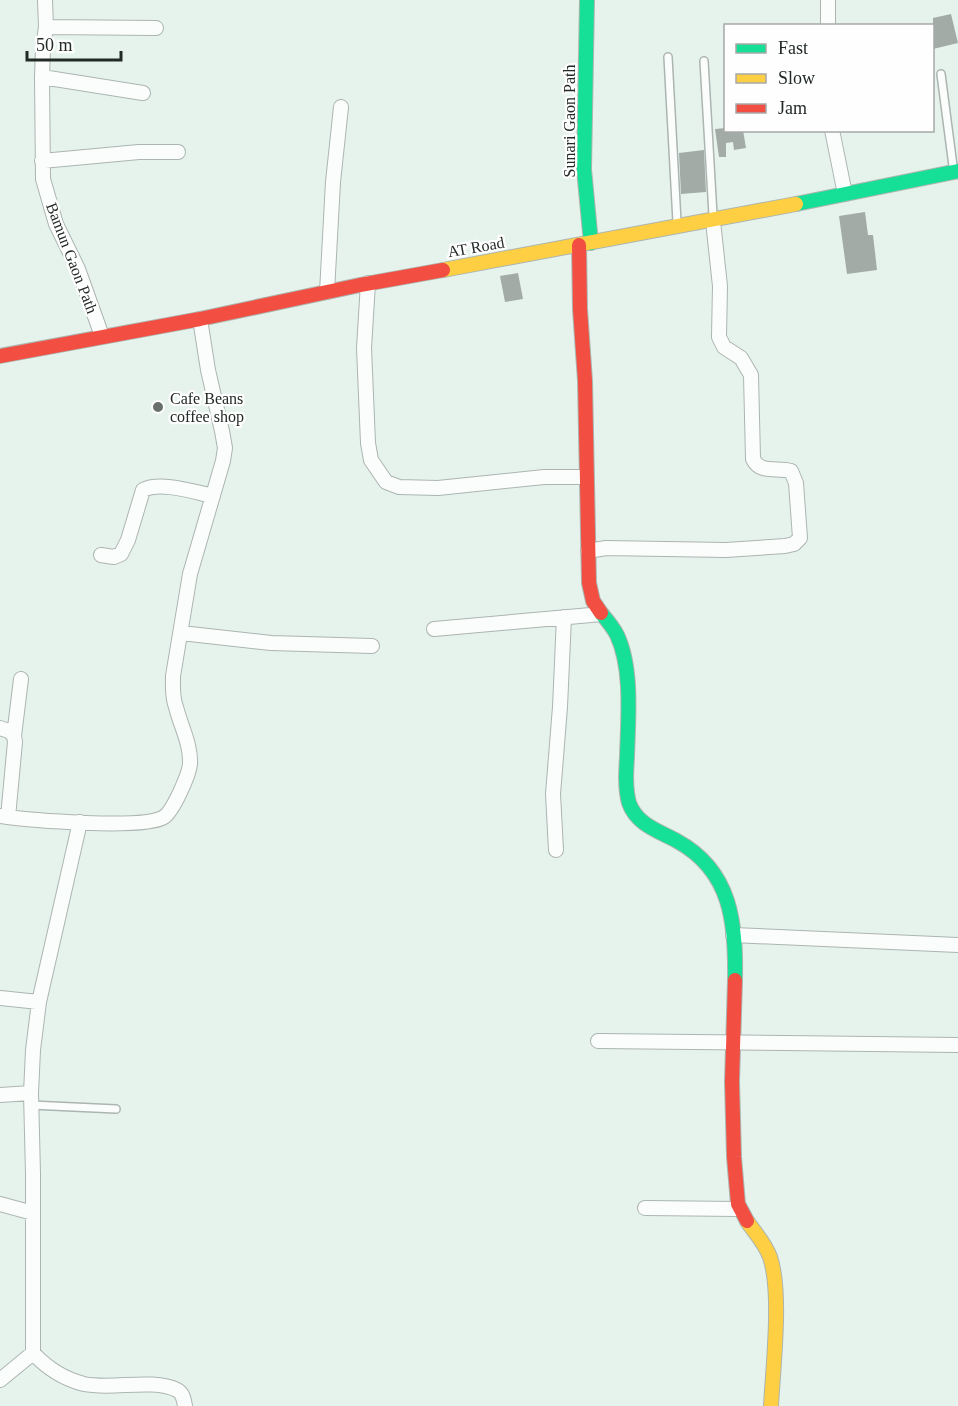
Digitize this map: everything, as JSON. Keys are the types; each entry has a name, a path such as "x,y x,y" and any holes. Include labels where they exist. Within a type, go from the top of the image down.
{"main road":[{"name":"Sunari Gaon Path","path":"587,0 585,244 579,309 585,381 588,551 591,592 602,614 615,628 621,647 629,695 626,786 630,806 649,828 686,846 710,867 728,898 736,972 733,1044 734,1157 738,1209"},
{"name":"AT Road","path":"0,356 200,319 368,284 713,221 956,171"},
{"path":"738,1209 768,1249 772,1263 776,1328 771,1406"}],"street":[{"name":"Bamun Gaon Path","path":"45,0 42,160 46,192 56,224 78,269 102,336"},
{"path":"828,0 828,24"},
{"path":"46,27 156,28"},
{"path":"42,77 143,93"},
{"path":"327,292 333,182 341,106"},
{"path":"832,132 845,194"},
{"path":"42,160 139,152 178,152"},
{"path":"588,551 606,548 726,550 785,546 794,544 800,538 794,476 790,471 765,469 755,463 750,370 741,358 724,347 719,337 720,286 713,221"},
{"path":"368,284 364,348 368,443 371,460 386,482 399,487 438,488 544,477 586,477"},
{"path":"21,679 4,817 64,823 146,822 165,817 190,767 190,747 172,690 190,574 225,448 208,370 200,319"},
{"path":"101,555 114,557 121,554 143,490 150,486 213,496"},
{"path":"434,629 602,614"},
{"path":"556,850 552,794 560,707 564,617"},
{"path":"181,633 271,643 372,646"},
{"path":"0,728 15,736"},
{"path":"80,822 39,1002 33,1050 31,1099 33,1353 57,1373 83,1384 145,1385 171,1389 179,1391 185,1406"},
{"path":"733,935 958,945"},
{"path":"0,998 39,1002"},
{"path":"598,1041 958,1045"},
{"path":"0,1095 31,1099"},
{"path":"0,1204 33,1213"},
{"path":"645,1208 738,1209"},
{"path":"0,1380 33,1353"}],"lane":[{"path":"668,57 678,227"},
{"path":"704,61 713,221"},
{"path":"941,74 956,171"},
{"path":"31,1099 116,1109"}],"building":[{"path":"951,14 958,43 934,49 933,18"},
{"path":"724,128 724,132 743,132 746,148 734,150 733,142 726,143 726,157 719,157 715,129"},
{"path":"704,150 706,192 681,194 679,153"},
{"path":"865,212 868,235 873,235 877,270 847,274 839,216"},
{"path":"518,273 523,299 505,302 500,276"}],"traffic: fast":[{"path":"587,0 584,169 591,243"},
{"path":"796,204 958,171"},
{"path":"601,613 617,635 625,663 628,711 626,780 629,803 637,817 643,822 695,853 720,883 732,919 735,980"}],"traffic: slow":[{"path":"443,270 796,204"},
{"path":"747,1221 765,1247 774,1272 776,1330 771,1406"}],"traffic: jam":[{"path":"579,245 580,309 585,381 589,583 593,601 601,613"},
{"path":"0,356 443,270"},
{"path":"735,980 732,1082 734,1157 738,1204 747,1221"}],"place":[{"name":"Cafe Beans coffee shop","path":"158,407"}]}
